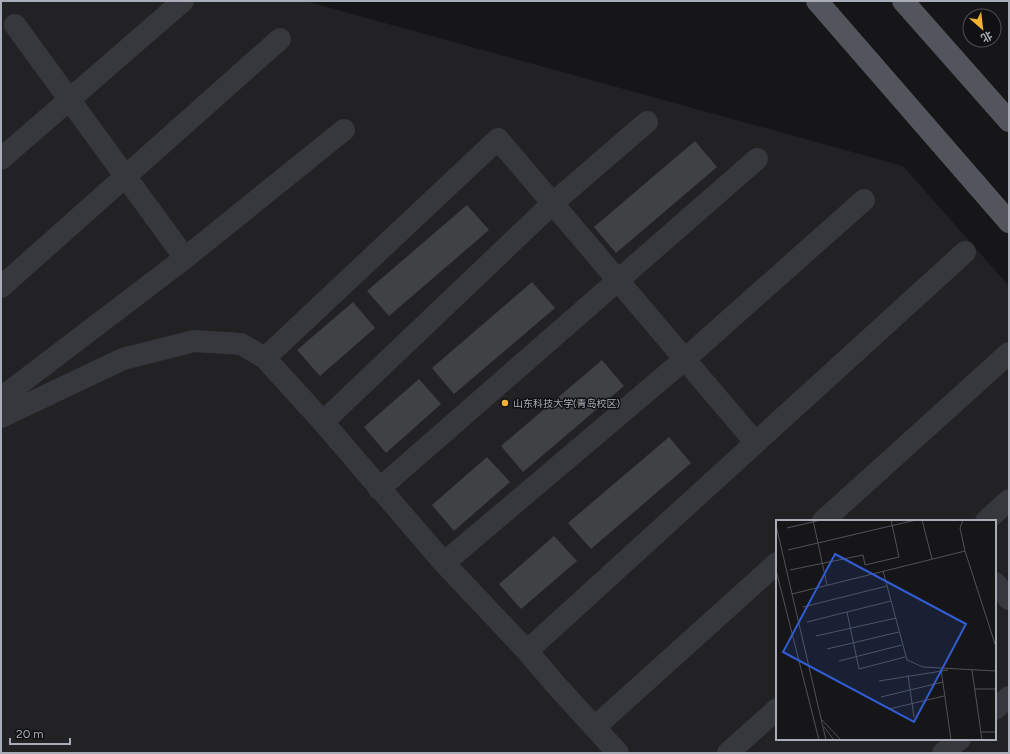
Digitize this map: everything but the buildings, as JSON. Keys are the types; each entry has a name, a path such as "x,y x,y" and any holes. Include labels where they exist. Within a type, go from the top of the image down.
{"main road":[{"path":"817,1 1009,222"},
{"path":"903,1 1009,121"}],"lane":[{"path":"1,159 183,1"},
{"path":"15,25 185,258"},
{"path":"1,287 280,39"},
{"path":"323,422 553,203 647,122"},
{"path":"3,404 344,130"},
{"path":"266,358 498,139 755,442"},
{"path":"379,489 757,159"},
{"path":"444,563 685,359 864,200"},
{"path":"527,651 965,252"},
{"path":"3,404 123,359 194,341 241,344 266,358 444,563 527,651 618,753"},
{"path":"824,520 1009,353"},
{"path":"987,520 1009,500"},
{"path":"595,727 776,563"},
{"path":"996,584 1009,599"},
{"path":"996,708 1009,697"},
{"path":"728,753 776,710"},
{"path":"943,753 959,740"}],"shaded area":[{"name":"山东科技大学(青岛校区)","path":"1,1 305,1 903,166 1009,286 1009,753 1,753"}],"place":[{"name":"山东科技大学(青岛校区)","path":"505,403"}]}
